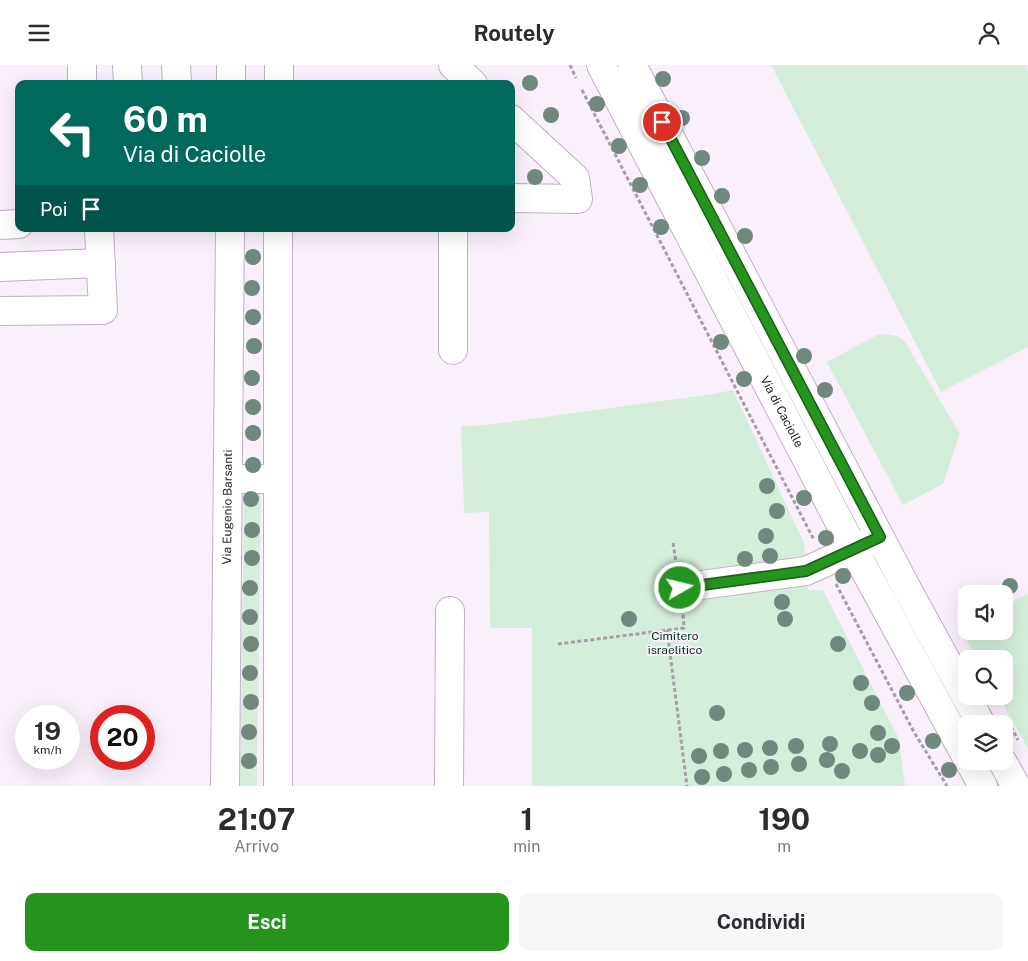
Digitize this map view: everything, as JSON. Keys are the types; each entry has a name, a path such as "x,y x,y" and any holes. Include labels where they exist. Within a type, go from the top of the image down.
{"street":[{"path":"82,65 82,80"},
{"path":"127,65 128,80"},
{"path":"176,65 176,80"},
{"path":"231,65 231,80"},
{"path":"279,65 279,80"},
{"name":"Via di Caciolle","path":"601,65 854,550 958,741"},
{"path":"632,65 906,587 990,715"},
{"path":"515,123 575,178 578,199 515,198"},
{"path":"0,225 15,224"},
{"path":"0,311 104,310 99,232"},
{"name":"Via Eugenio Barsanti","path":"225,786 230,232"},
{"path":"278,232 278,786"},
{"path":"453,232 453,350"},
{"path":"705,266 730,252"},
{"path":"0,267 101,263"},
{"path":"228,479 278,479"},
{"path":"680,588 806,571 880,537"},
{"path":"449,786 450,611"},
{"path":"1013,766 1016,786"},
{"path":"974,770 983,786"}],"path":[{"path":"570,65 825,563 914,732 946,786"},
{"path":"558,644 684,627 673,543"},
{"path":"667,630 687,786"}],"green space":[{"path":"771,65 1026,65 1028,69 1028,347 941,392"},
{"path":"877,335 897,336 905,342 960,434 943,484 903,505 827,362"},
{"name":"Cimitero israelitico","path":"733,390 804,543 808,590 823,590 899,739 905,786 532,786 532,628 490,628 489,512 464,513 461,426 486,425"},
{"path":"261,488 257,786 240,786 244,489"},
{"path":"1028,594 1028,748 1013,722 1013,715 1009,715 1003,705 1013,705 1013,650 972,650 966,640 1013,640 1013,602"}],"route":[{"path":"662,122 880,537 806,571 680,588"}]}
